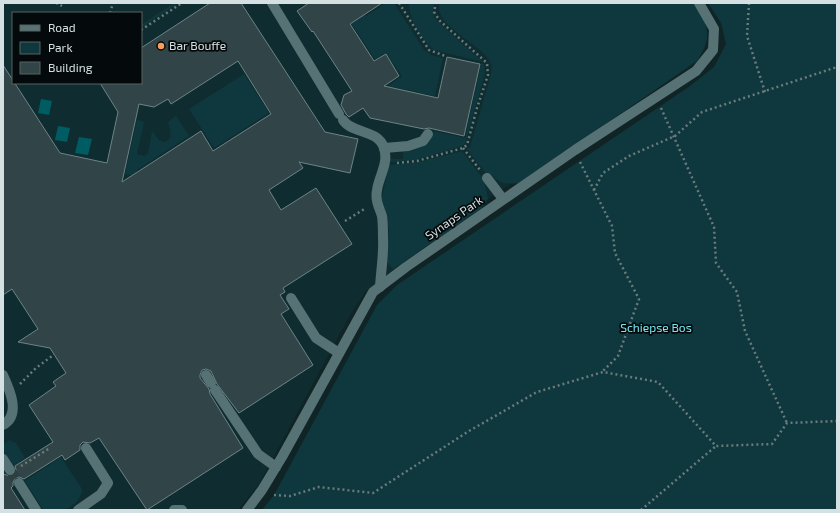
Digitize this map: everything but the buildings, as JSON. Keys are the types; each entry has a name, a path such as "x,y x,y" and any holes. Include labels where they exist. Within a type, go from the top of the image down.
{"street":[{"path":"272,3 346,124 368,132 376,138 384,148 385,165 377,189 376,201 382,217 383,239 380,287"},
{"name":"Synaps Park","path":"247,510 262,490 276,467 373,292 503,199 696,71 713,50 714,29 699,3"},
{"path":"384,148 408,146 423,141 428,134"},
{"path":"487,178 503,199"},
{"path":"291,298 316,338 340,353"},
{"path":"3,375 14,413 9,422 3,425"},
{"path":"211,383 258,454 276,467"},
{"path":"78,510 102,494 108,483 86,448"},
{"path":"3,459 13,469"},
{"path":"19,483 36,510"},
{"path":"174,510 182,510"}],"path":[{"path":"56,3 62,6"},
{"path":"142,29 182,3"},
{"path":"399,3 429,50 445,56"},
{"path":"385,165 417,161 463,148 467,145 488,75 487,63 470,46 440,21 434,12 436,3"},
{"path":"749,3 747,36 765,92"},
{"path":"594,190 603,173 629,156 675,136 702,112 837,67"},
{"path":"656,97 675,136 714,227 716,263 737,292 745,331 787,423"},
{"path":"463,148 487,178"},
{"path":"575,150 612,226 615,253 639,299 618,356 603,372"},
{"path":"345,221 376,201"},
{"path":"10,397 22,381 52,356"},
{"path":"270,495 290,496 319,487 373,493 469,431 537,392 603,372 658,382 716,446"},
{"path":"787,423 837,421"},
{"path":"641,510 716,446 772,444 787,423"},
{"path":"13,469 50,448"}],"shaded area":[{"path":"3,3 691,3 521,177 485,201 366,291 350,315 259,484 238,510 3,510"},
{"path":"41,99 52,101 49,115 38,113"},
{"path":"58,126 70,128 67,142 55,140"},
{"path":"79,137 92,139 88,155 75,153"}],"green space":[{"path":"174,3 178,3 142,27 142,24"},
{"path":"386,3 394,3 424,50 431,55 443,58 435,96 388,86 402,76 386,53 375,59 350,22 361,9 366,16"},
{"path":"408,3 434,3 433,15 438,22 483,62 434,50 424,40 416,27 411,16"},
{"path":"439,3 694,3 706,25 707,38 697,61 520,183 508,183 501,182 494,178 491,174 488,176 466,148 470,147 491,74 491,64 479,49 444,21 440,12"},
{"name":"Schiepse Bos","path":"708,3 837,3 837,510 262,510 274,495 377,305 397,285 690,86 714,67 726,44 721,23"},
{"path":"481,63 484,64 485,74 465,144 415,160 390,162 389,159 403,159 403,150 422,145 429,140 434,131 465,138"},
{"path":"244,74 269,113 214,148 189,109"},
{"path":"176,116 189,136 137,170 136,176 125,174 137,120 144,122 137,154 144,156 148,154 152,131 159,140 165,142 170,138 171,134 168,122"},
{"path":"462,151 484,180 488,199 481,209 393,269 385,260 389,230 381,201 389,165 419,162"},
{"path":"9,440 16,443 25,458 14,466 3,450 4,444"},
{"path":"61,457 82,489 82,492 76,502 66,509 61,511 43,510 25,481"}],"tunnel":[{"path":"10,470 19,483"}],"place":[{"name":"Bar Bouffe","path":"161,46"}]}
